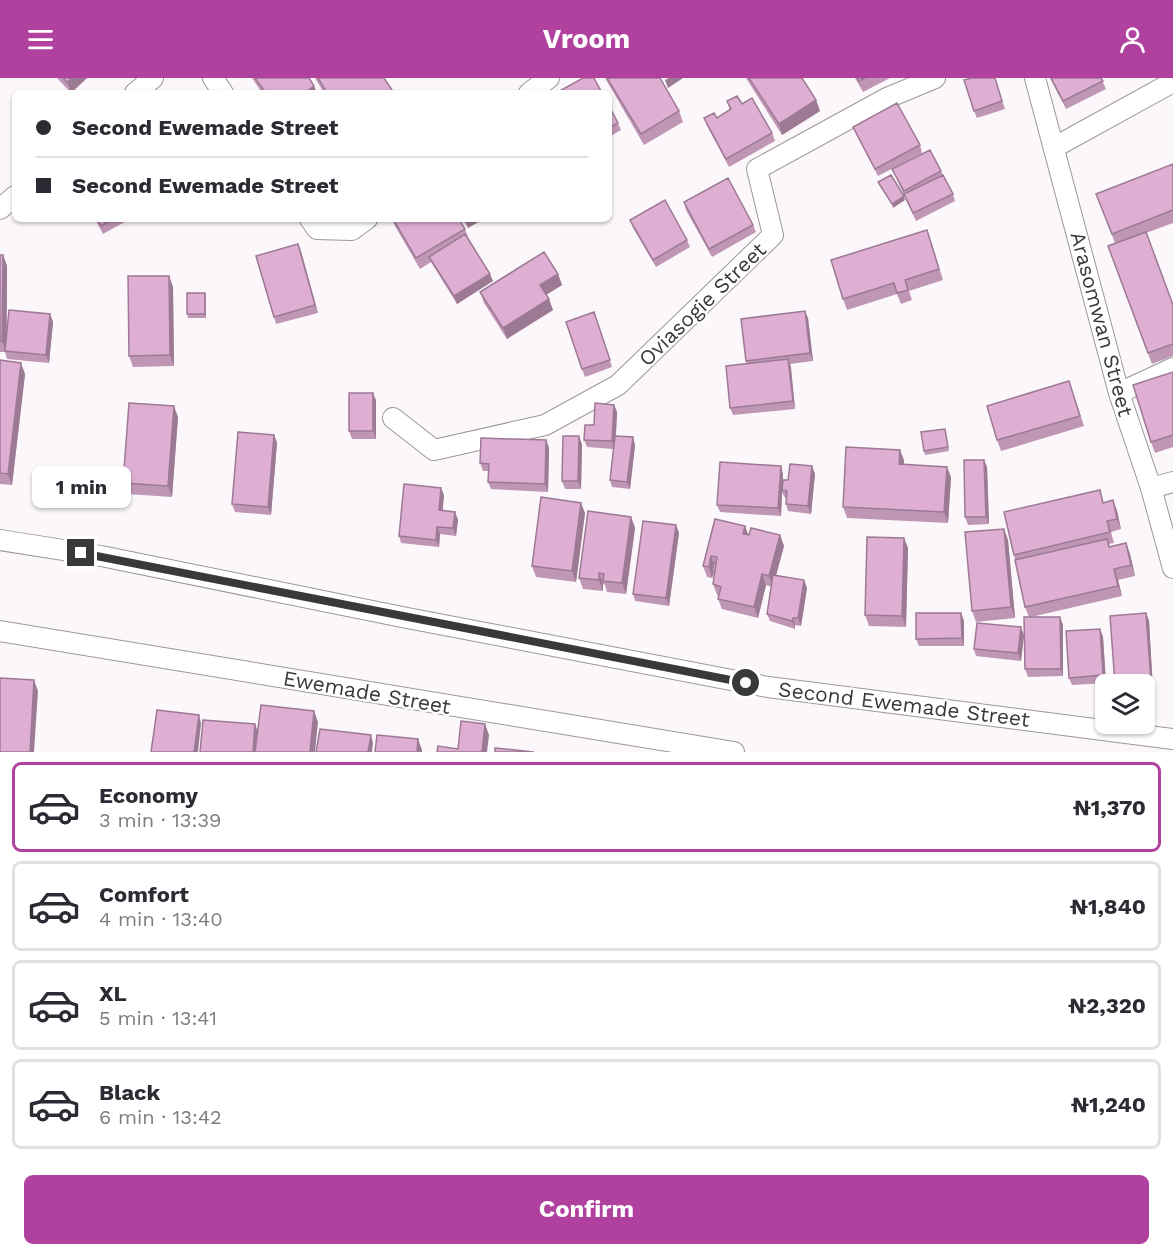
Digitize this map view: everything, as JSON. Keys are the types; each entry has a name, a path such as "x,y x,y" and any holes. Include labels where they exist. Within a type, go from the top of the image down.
{"street":[{"path":"139,90 153,78"},
{"path":"533,90 549,78"},
{"name":"Oviasogie Street","path":"393,418 434,450 545,425 618,385 773,235 758,169 887,98 935,78"},
{"name":"Arasomwan Street","path":"1035,78 1119,393 1151,488 1173,568"},
{"path":"1055,147 1173,82"},
{"path":"0,208 12,198"},
{"path":"312,222 317,230 352,230 363,222"},
{"path":"1119,393 1173,368"},
{"path":"1151,488 1173,482"},
{"name":"Second Ewemade Street","path":"0,540 101,556 402,618 768,687 1173,739"},
{"name":"Ewemade Street","path":"0,631 734,752"}],"building":[{"path":"255,78 309,78 314,86 308,90 264,90"},
{"path":"318,78 384,78 392,90 325,90"},
{"path":"583,78 594,78 600,90 561,90"},
{"path":"607,78 660,78 679,111 641,134"},
{"path":"749,78 802,78 816,100 779,124"},
{"path":"995,78 1002,101 974,111 964,80"},
{"path":"1051,78 1101,78 1103,81 1063,101"},
{"path":"737,96 742,104 752,98 772,133 726,159 704,118 714,113 717,118 731,109 727,101"},
{"path":"897,103 920,145 875,169 853,127"},
{"path":"612,112 618,123 612,126"},
{"path":"930,150 941,171 904,191 892,169"},
{"path":"1173,164 1173,210 1112,234 1096,194"},
{"path":"891,175 904,196 892,204 878,182"},
{"path":"943,175 953,194 913,213 904,194"},
{"path":"728,178 753,225 709,249 684,202"},
{"path":"665,200 687,240 653,260 630,220"},
{"path":"395,222 461,222 465,229 416,258"},
{"path":"927,230 939,269 905,280 908,290 897,293 894,283 843,299 831,260"},
{"path":"1146,232 1173,305 1173,344 1148,353 1108,246"},
{"path":"465,234 490,274 454,296 429,257"},
{"path":"298,244 315,305 274,317 256,256"},
{"path":"544,252 558,274 540,285 549,299 503,328 480,292"},
{"path":"0,255 3,255 2,341 0,341"},
{"path":"128,276 169,276 170,355 129,356"},
{"path":"187,293 205,293 205,314 187,314"},
{"path":"9,310 50,314 46,355 5,351"},
{"path":"805,311 810,353 746,361 741,319"},
{"path":"594,312 610,360 582,369 566,322"},
{"path":"788,359 793,401 730,408 726,366"},
{"path":"0,360 21,363 8,474 0,473"},
{"path":"1173,372 1173,435 1151,442 1133,385"},
{"path":"1069,381 1080,416 997,440 987,406"},
{"path":"349,393 373,393 373,431 349,431"},
{"path":"129,403 174,406 168,486 123,483"},
{"path":"595,403 614,405 612,441 584,440 585,425 594,425"},
{"path":"945,429 948,447 924,451 921,432"},
{"path":"238,432 274,435 268,507 232,504"},
{"path":"563,436 579,436 578,481 562,481"},
{"path":"615,436 633,437 627,482 610,480"},
{"path":"481,438 546,440 545,484 488,482 489,464 480,463"},
{"path":"846,447 900,450 899,464 947,467 944,512 843,507"},
{"path":"964,460 984,460 986,517 965,517"},
{"path":"720,462 781,466 778,508 717,505"},
{"path":"790,464 812,466 808,506 786,504 787,491 782,490 783,480 788,480"},
{"path":"404,484 441,488 439,510 455,512 453,528 437,527 436,540 399,536"},
{"path":"1100,490 1103,503 1113,500 1117,519 1107,521 1110,532 1014,555 1004,512"},
{"path":"541,497 581,503 572,571 532,566"},
{"path":"588,511 631,517 622,583 603,581 604,574 599,573 599,580 579,578"},
{"path":"715,519 745,526 743,534 749,535 751,528 780,535 769,576 762,574 754,607 718,599 721,587 713,584 717,557 711,556 709,567 703,566"},
{"path":"643,521 676,525 666,598 633,594"},
{"path":"1004,529 1011,607 972,611 965,532"},
{"path":"867,537 904,538 902,616 865,615"},
{"path":"1107,539 1109,547 1126,543 1131,565 1114,569 1118,586 1025,607 1015,560"},
{"path":"773,575 804,580 798,618 793,618 792,621 767,614"},
{"path":"916,613 961,613 962,638 916,639"},
{"path":"1146,613 1150,674 1114,674 1110,616"},
{"path":"1024,617 1060,617 1061,669 1025,669"},
{"path":"977,623 1021,627 1018,653 974,649"},
{"path":"1100,629 1103,674 1069,678 1066,631"},
{"path":"0,678 34,680 30,752 0,752"},
{"path":"261,705 314,711 310,752 255,752"},
{"path":"157,710 199,715 194,752 151,752"},
{"path":"203,720 255,724 253,752 200,752"},
{"path":"461,721 485,724 482,752 437,752 438,746 458,749"},
{"path":"320,729 371,735 368,752 316,752"},
{"path":"377,735 418,739 417,752 375,752"},
{"path":"495,748 534,752 495,752"}],"route":[{"path":"81,553 402,618 746,683"}]}
